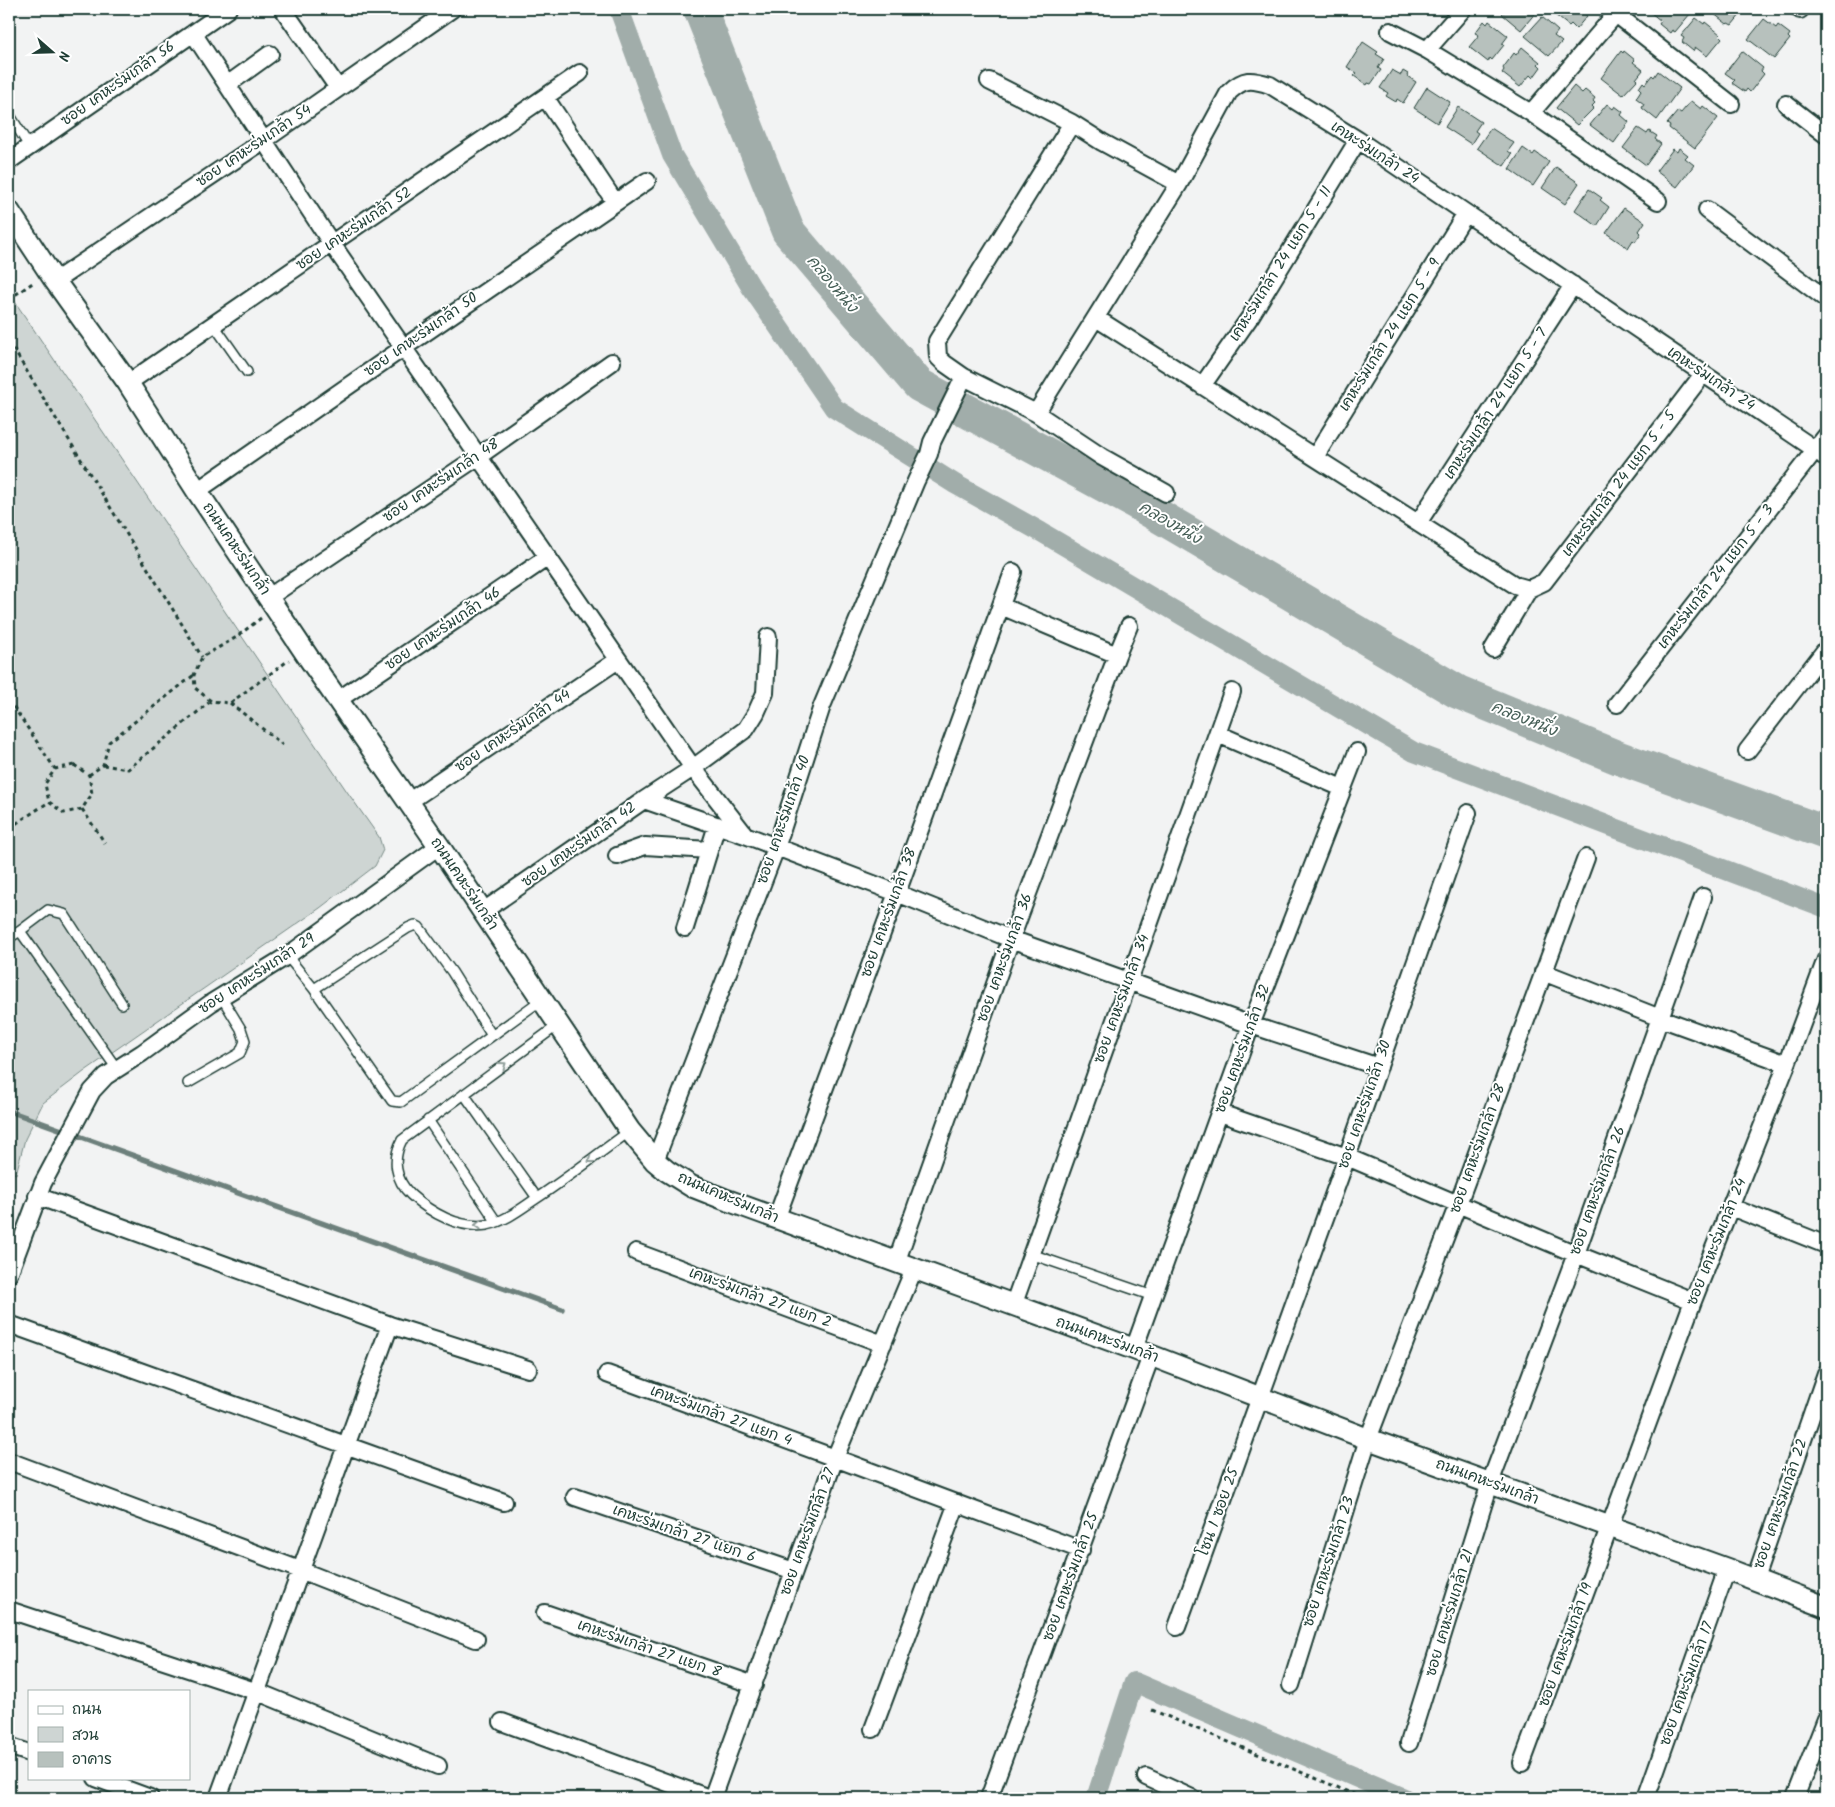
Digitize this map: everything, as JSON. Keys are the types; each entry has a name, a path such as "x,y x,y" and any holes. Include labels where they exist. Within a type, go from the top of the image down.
{"street":[{"name":"ซอย เคหะร่มเกล้า 56","path":"9,161 228,9"},
{"path":"283,9 338,88"},
{"name":"ซอย เคหะร่มเกล้า 54","path":"52,277 263,141 452,9"},
{"path":"1427,50 1463,9"},
{"path":"1531,113 1618,11 1731,104"},
{"path":"1390,31 1427,50 1531,113 1658,201"},
{"path":"193,33 263,141 403,348 693,768 745,835"},
{"path":"227,85 270,54"},
{"name":"ซอย เคหะร่มเกล้า 52","path":"128,383 580,73"},
{"name":"เคหะร่มเกล้า 24","path":"1036,412 1179,184 1229,92 1240,82 1254,80 1270,85 1358,140 1821,454"},
{"path":"989,81 1072,123 1102,142 1179,184"},
{"path":"546,97 615,202"},
{"path":"1786,104 1826,135"},
{"path":"1072,123 937,341 938,356 964,379 1036,412 1102,456 1166,493"},
{"name":"เคหะร่มเกล้า 24 แยก 5 - 11","path":"1202,386 1250,316 1358,140"},
{"name":"ซอย เคหะร่มเกล้า 50","path":"197,492 647,181"},
{"path":"1707,210 1826,299"},
{"name":"ถนนเคหะร่มเกล้า","path":"9,211 52,277 128,383 197,492 439,846 630,1131 655,1161 667,1171 691,1186 776,1219 1143,1352 1368,1439 1755,1579 1826,1607"},
{"name":"เคหะร่มเกล้า 24 แยก 5 - 9","path":"1315,457 1466,213"},
{"name":"เคหะร่มเกล้า 24 แยก 5 - 7","path":"1418,523 1573,285"},
{"path":"1096,318 1515,585 1530,589 1493,649"},
{"name":"ซอย เคหะร่มเกล้า 48","path":"272,602 612,362"},
{"name":"เคหะร่มเกล้า 24 แยก 5 - 5","path":"1530,589 1544,582 1703,374"},
{"name":"ซอย เคหะร่มเกล้า 40","path":"655,1161 776,848 822,706 916,480 964,379"},
{"name":"เคหะร่มเกล้า 24 แยก 5 - 3","path":"1616,704 1821,454 1826,436"},
{"name":"ซอย เคหะร่มเกล้า 46","path":"338,700 548,557"},
{"name":"ซอย เคหะร่มเกล้า 38","path":"776,1219 1013,572"},
{"path":"1001,606 1117,655"},
{"name":"ซอย เคหะร่มเกล้า 36","path":"905,1266 1011,939 1117,655 1130,626"},
{"name":"ซอย เคหะร่มเกล้า 42","path":"482,912 693,768 746,729 765,693 768,637"},
{"path":"1748,751 1826,649"},
{"name":"ซอย เคหะร่มเกล้า 44","path":"408,802 618,660"},
{"name":"ซอย เคหะร่มเกล้า 34","path":"1013,1306 1232,692"},
{"path":"1218,734 1342,788"},
{"name":"ซอย เคหะร่มเกล้า 32","path":"1143,1352 1153,1296 1251,1025 1357,752"},
{"path":"644,800 745,835 897,892 1011,939 1128,982 1379,1067"},
{"name":"ซอย เคหะร่มเกล้า 30","path":"1261,1397 1468,813"},
{"path":"684,928 717,825"},
{"name":"ซอย เคหะร่มเกล้า 29","path":"9,1274 40,1190 82,1108 92,1091 106,1076 221,996 287,956 439,846"},
{"path":"617,856 645,846 709,850"},
{"name":"ซอย เคหะร่มเกล้า 28","path":"1368,1439 1458,1204 1586,858"},
{"name":"ซอย เคหะร่มเกล้า 26","path":"1490,1483 1576,1254 1703,897"},
{"name":"ซอย เคหะร่มเกล้า 24","path":"1610,1526 1693,1302 1787,1064 1826,959"},
{"path":"1543,972 1660,1018 1787,1064"},
{"path":"1220,1113 1347,1157 1693,1302"},
{"path":"40,1190 390,1325 528,1369"},
{"path":"1731,1207 1826,1245"},
{"name":"เคหะร่มเกล้า 27 แยก 2","path":"636,1252 883,1344"},
{"name":"ซอย เคหะร่มเกล้า 27","path":"710,1798 754,1685 835,1458 883,1344 905,1266"},
{"path":"9,1324 504,1502"},
{"path":"218,1798 390,1325"},
{"name":"ซอย เคหะร่มเกล้า 25","path":"989,1798 1081,1550 1143,1352"},
{"name":"ซอย เคหะร่มเกล้า 22","path":"1755,1579 1826,1373"},
{"name":"เคหะร่มเกล้า 27 แยก 4","path":"607,1374 1081,1550"},
{"name":"โซน 1 ซอย 25","path":"1177,1627 1261,1397"},
{"name":"ซอย เคหะร่มเกล้า 23","path":"1291,1684 1368,1439"},
{"path":"9,1461 300,1570 476,1639"},
{"name":"ซอย เคหะร่มเกล้า 21","path":"1409,1743 1490,1483"},
{"name":"เคหะร่มเกล้า 27 แยก 6","path":"575,1497 794,1571"},
{"path":"872,1729 957,1503"},
{"name":"ซอย เคหะร่มเกล้า 19","path":"1522,1763 1610,1526"},
{"name":"ซอย เคหะร่มเกล้า 17","path":"1646,1798 1727,1569"},
{"path":"9,1610 258,1692 438,1766"},
{"name":"เคหะร่มเกล้า 27 แยก 8","path":"545,1612 754,1685"},
{"path":"1794,1798 1826,1719"},
{"path":"502,1722 710,1798"},
{"path":"9,1746 28,1753"},
{"path":"1146,1777 1192,1798"},
{"path":"98,1780 112,1792 150,1798"}],"lane":[{"path":"9,114 29,146"},
{"path":"214,325 247,372"},
{"path":"9,938 48,910 64,914 122,1004"},
{"path":"314,989 415,925 419,927 452,972 492,1034"},
{"path":"20,931 117,1068"},
{"path":"287,956 314,989 392,1101 401,1102 541,1000"},
{"path":"188,1083 240,1053 245,1041 241,1029 221,996"},
{"path":"558,1025 402,1140 395,1158 396,1167 403,1186 409,1194 426,1207 451,1221 469,1225 488,1225 513,1215 630,1131"},
{"path":"464,1094 537,1198"},
{"path":"428,1120 496,1221"},
{"path":"1031,1254 1153,1296"}],"path":[{"path":"9,299 52,277"},
{"path":"9,342 202,657"},
{"path":"89,775 103,765 109,742 194,675 202,657 235,638 272,602"},
{"path":"230,703 304,650"},
{"path":"194,675 195,688 211,701 230,703 283,745"},
{"path":"9,700 55,769"},
{"path":"103,765 128,769 211,701"},
{"path":"74,765 89,775 92,794 82,809 64,813 49,802 45,784 55,769 74,765"},
{"path":"9,828 49,802"},
{"path":"82,809 105,843"},
{"path":"1152,1710 1363,1798"}],"green space":[{"path":"9,293 379,837 383,850 375,866 320,908 85,1071 43,1103 25,1139 16,1174 9,1171"}],"building":[{"path":"1499,9 1534,9 1537,11 1521,30 1502,14 1504,12"},
{"path":"1551,9 1584,9 1582,12 1587,16 1576,29 1571,24 1569,26 1550,11"},
{"path":"1652,9 1684,9 1690,14 1675,32 1672,30 1670,33 1659,24 1661,21 1650,12"},
{"path":"1711,9 1745,9 1732,25 1727,24 1713,13 1714,11"},
{"path":"1542,17 1558,31 1554,36 1562,42 1549,56 1525,36"},
{"path":"1696,18 1704,24 1705,22 1720,34 1722,38 1707,56 1695,47 1693,51 1682,42 1684,38 1681,36"},
{"path":"1764,19 1776,28 1778,25 1790,34 1788,37 1790,39 1774,59 1748,39"},
{"path":"1484,21 1487,24 1489,21 1508,36 1502,44 1504,45 1492,60 1490,58 1488,62 1469,47 1479,35 1475,33"},
{"path":"1363,42 1378,52 1376,54 1384,59 1378,68 1381,70 1371,84 1368,83 1367,85 1354,76 1357,73 1347,67"},
{"path":"1522,47 1540,62 1538,64 1541,67 1533,78 1530,75 1520,87 1502,73 1503,68 1514,53 1516,55"},
{"path":"1621,51 1623,53 1624,51 1635,60 1633,62 1643,70 1637,80 1623,95 1601,78"},
{"path":"1742,51 1763,68 1761,71 1764,74 1750,92 1747,89 1745,92 1732,83 1735,80 1725,73"},
{"path":"1392,70 1401,75 1403,71 1416,82 1403,103 1397,99 1396,102 1386,96 1388,93 1380,88"},
{"path":"1658,71 1680,88 1657,120 1642,108 1644,104 1636,98 1643,82 1645,84"},
{"path":"1574,86 1582,93 1585,90 1595,98 1593,101 1595,103 1592,106 1594,108 1577,125 1556,108"},
{"path":"1427,87 1450,102 1437,123 1414,108"},
{"path":"1691,101 1701,109 1703,106 1718,118 1695,148 1669,128 1670,126 1667,124 1678,111 1681,113"},
{"path":"1607,104 1613,109 1615,106 1623,112 1621,115 1629,122 1614,143 1590,125"},
{"path":"1458,107 1481,122 1475,131 1478,133 1471,144 1445,127"},
{"path":"1491,128 1514,143 1508,151 1512,154 1504,166 1477,148"},
{"path":"1638,128 1647,134 1649,131 1657,136 1655,139 1661,144 1646,165 1623,148"},
{"path":"1523,148 1533,155 1535,152 1549,162 1533,186 1509,169"},
{"path":"1679,148 1688,155 1685,158 1694,165 1677,187 1656,171 1673,149 1677,152"},
{"path":"1556,167 1579,183 1565,204 1542,188"},
{"path":"1589,189 1602,198 1600,200 1609,207 1597,226 1575,210"},
{"path":"1624,208 1645,222 1639,231 1641,233 1628,248 1606,233"}],"waterway":[{"path":"619,9 672,155 751,287 834,408 955,484 1041,532 1414,752 1826,908"},
{"name":"คลองหนึ่ง","path":"700,9 788,231 919,385 1137,503 1458,692 1619,758 1826,833"},
{"path":"9,1111 562,1309"},
{"path":"1096,1798 1134,1682 1404,1798"}]}
